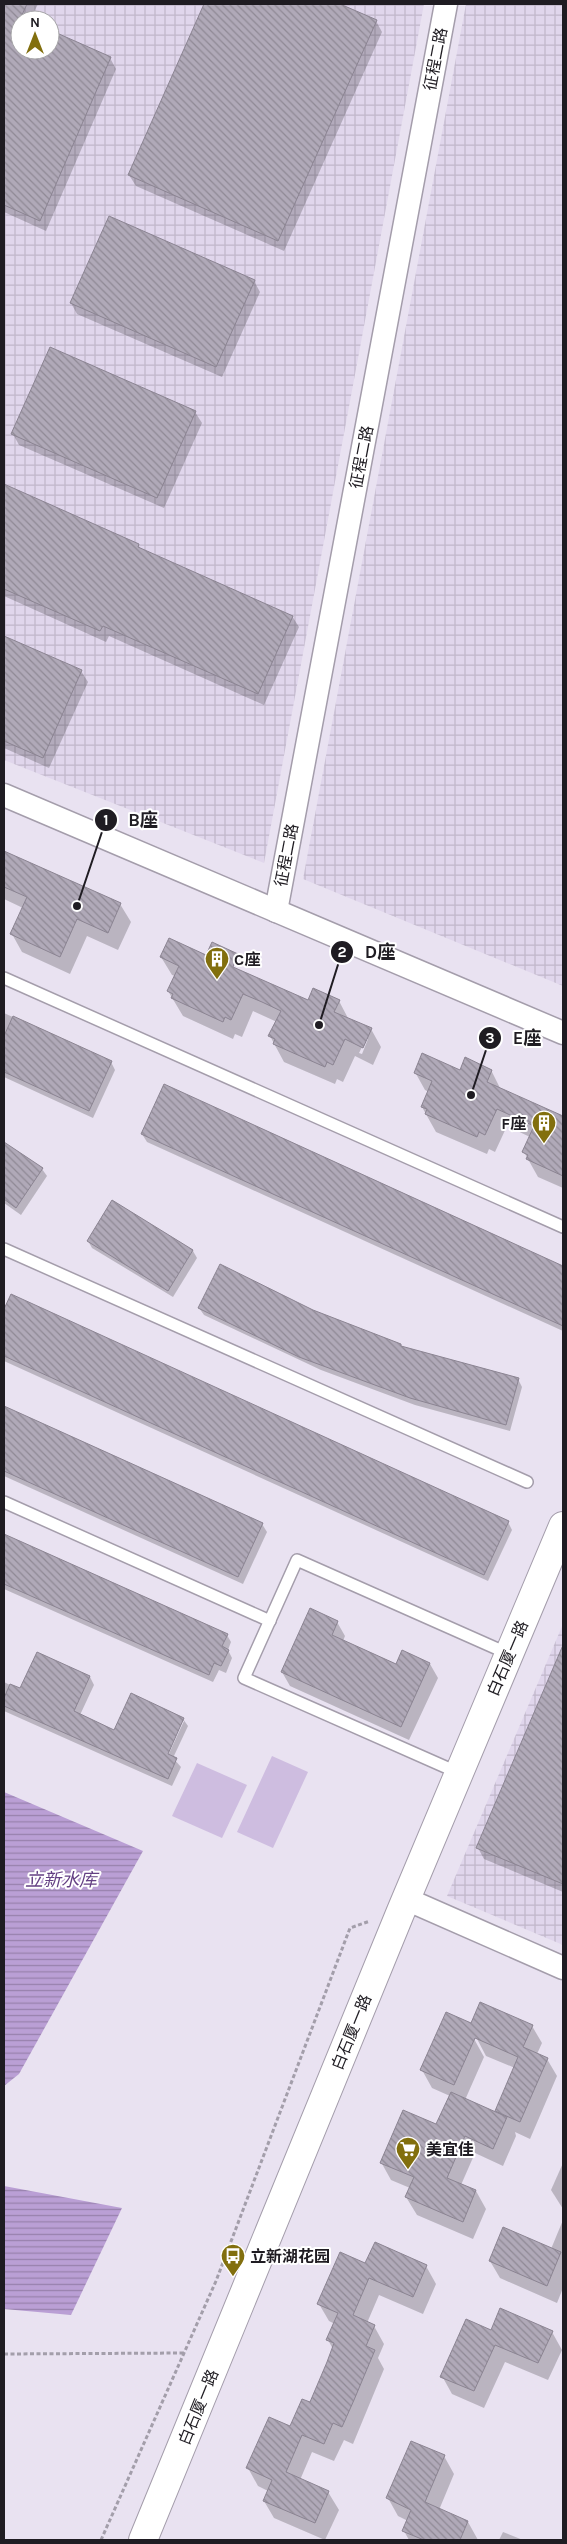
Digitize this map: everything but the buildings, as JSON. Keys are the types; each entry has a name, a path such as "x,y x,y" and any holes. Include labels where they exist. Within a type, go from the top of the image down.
{"street":[{"name":"征程二路","path":"276,911 446,4"},
{"path":"4,795 563,1033"},
{"name":"白石厦一路","path":"143,2540 404,1905 563,1526"},
{"path":"404,1905 563,1968"}],"lane":[{"path":"4,978 563,1227"},
{"path":"4,1249 527,1482"},
{"path":"4,1502 270,1620"},
{"path":"459,1773 244,1678 297,1560 509,1654"}],"path":[{"path":"101,2540 216,2281 350,1928 404,1905"},
{"path":"4,2354 184,2353"}],"shaded area":[{"path":"4,4 424,4 264,863 4,760"},
{"path":"466,4 563,4 563,986 303,879"},
{"path":"563,1624 563,1945 447,1896"},
{"path":"272,1756 308,1772 273,1848 237,1832"},
{"path":"197,1763 247,1785 222,1838 172,1816"}],"water":[{"name":"立新水库","path":"4,1792 143,1851 19,2074 4,2086"},
{"path":"4,2186 122,2208 71,2315 4,2309"}],"place":[{"name":"B座","path":"77,906"},
{"name":"C座","path":"217,980"},
{"name":"D座","path":"319,1025"},
{"name":"E座","path":"471,1095"},
{"name":"F座","path":"544,1144"},
{"name":"美宜佳","path":"408,2170"},
{"name":"立新湖花园","path":"233,2277"}]}
